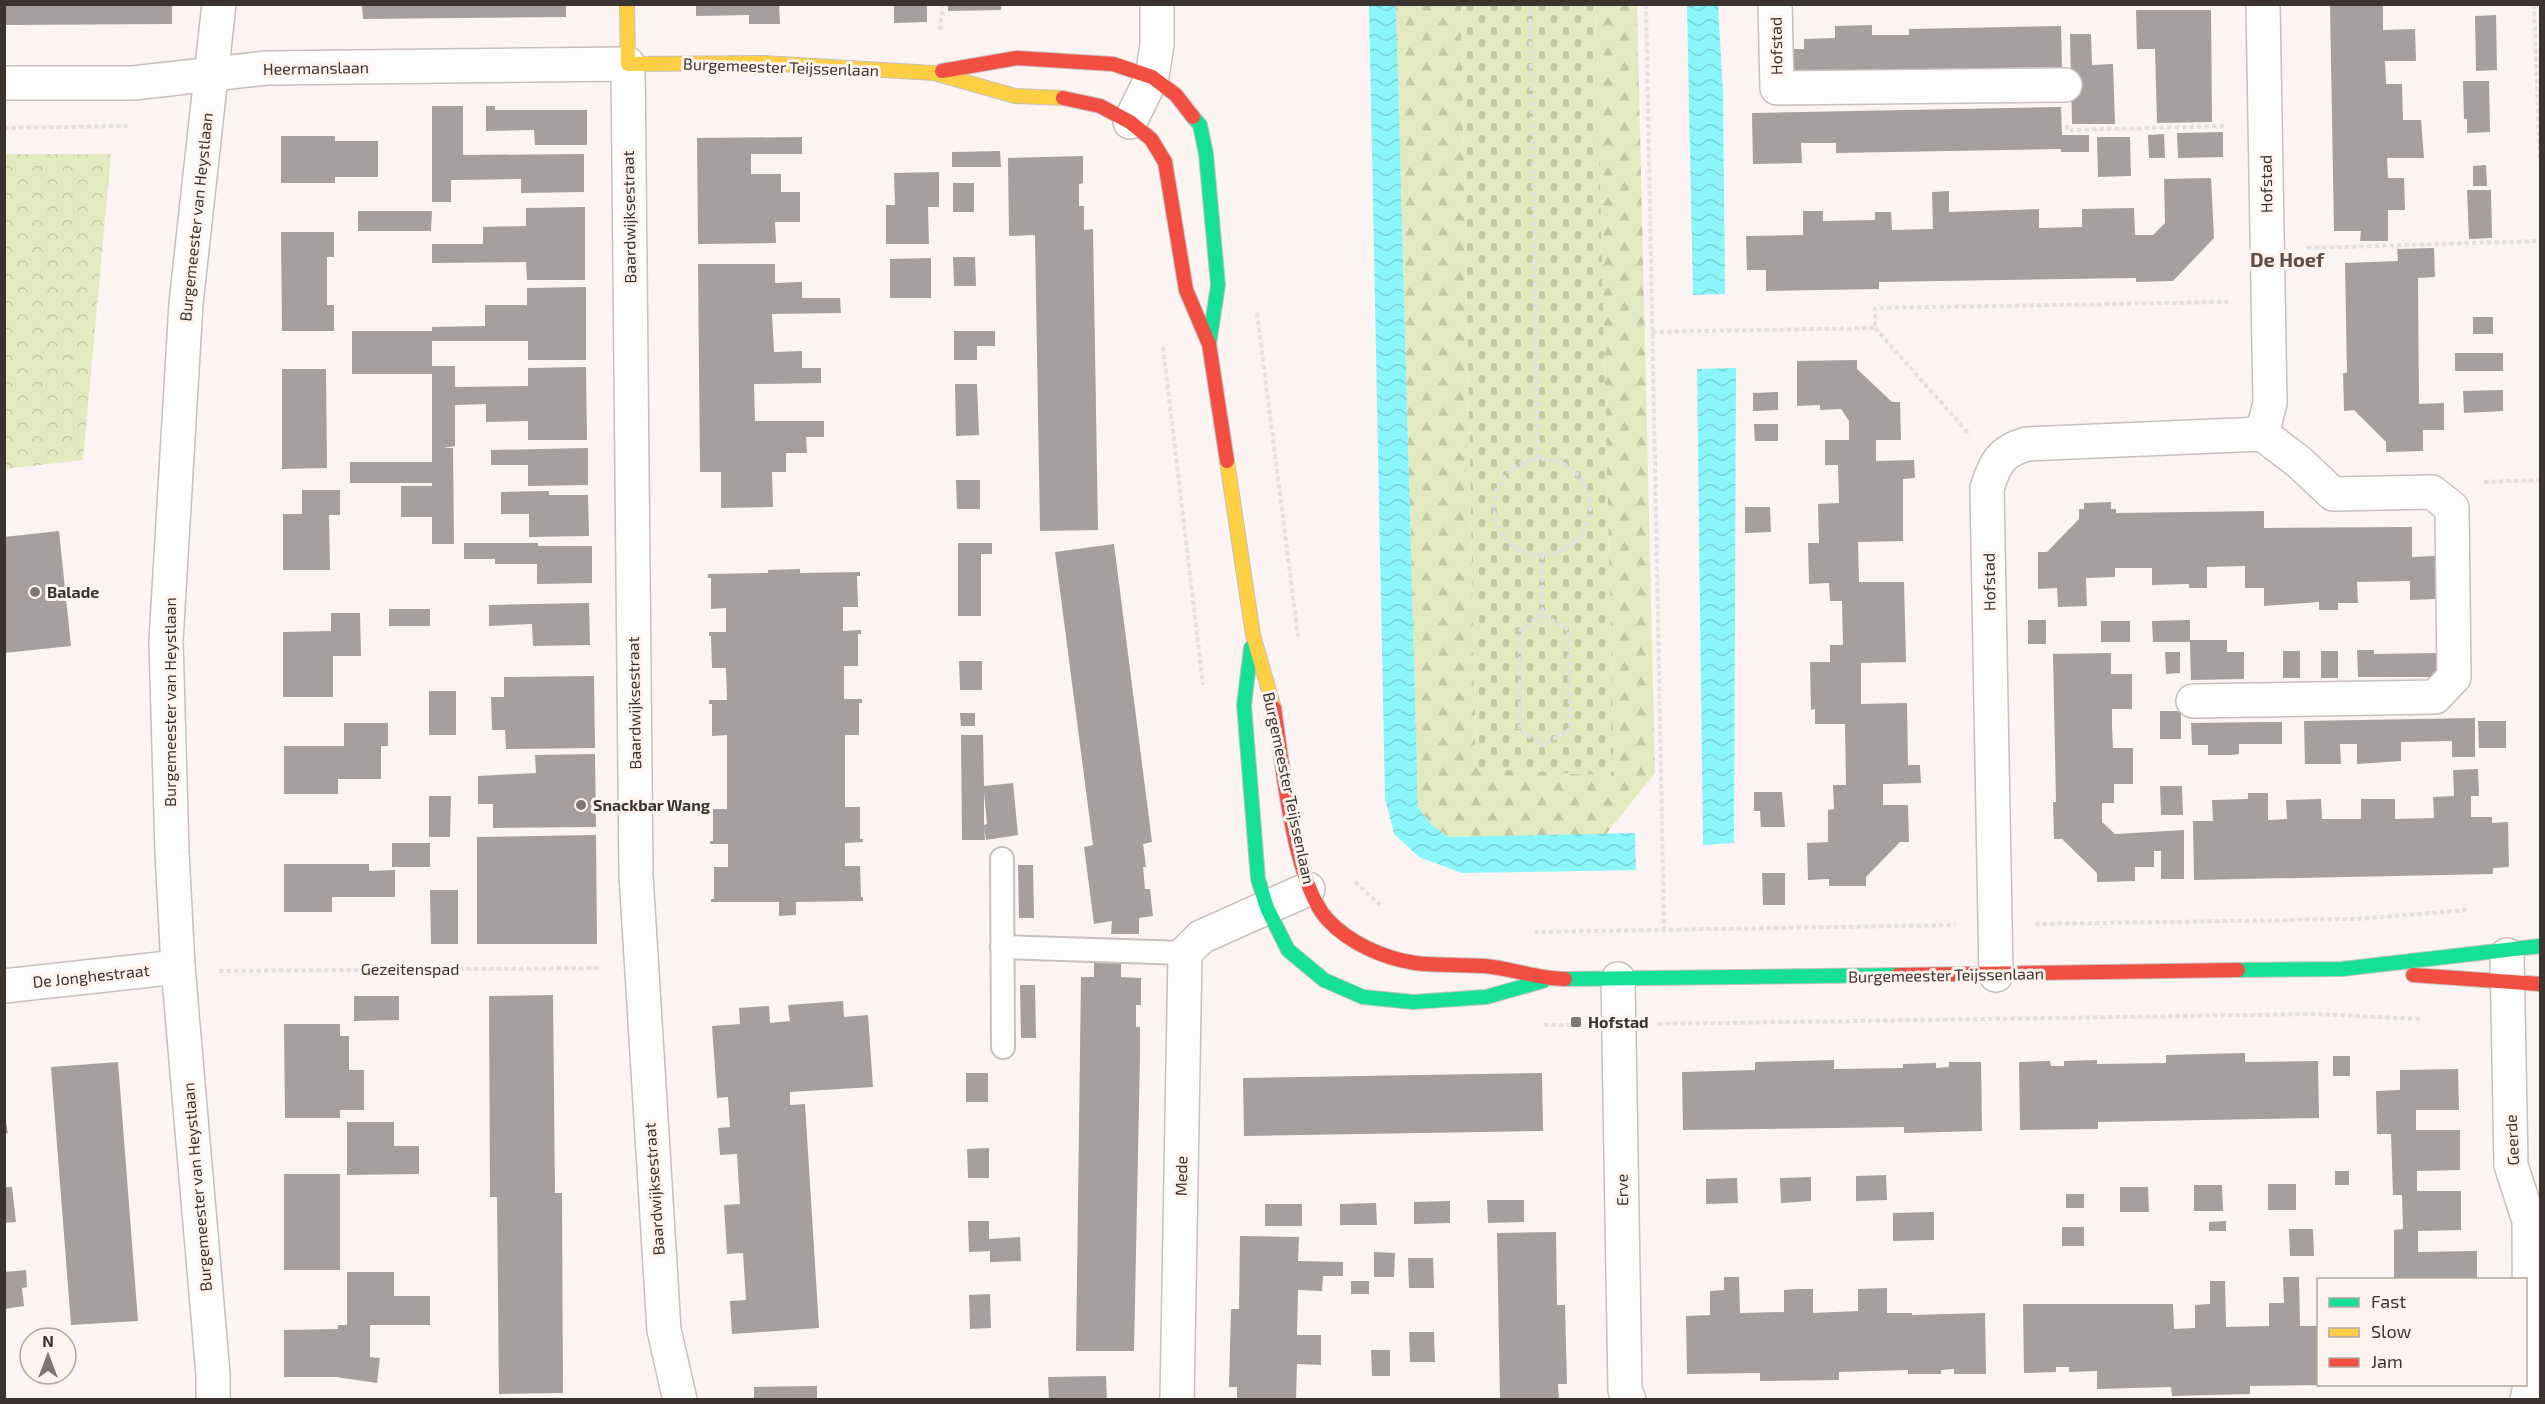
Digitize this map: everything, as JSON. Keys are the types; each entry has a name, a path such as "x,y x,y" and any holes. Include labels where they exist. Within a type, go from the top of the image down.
{"street":[{"name":"Burgemeester van Heystlaan","path":"213,1400 213,1374 179,970 172,852 166,641 186,303 219,4"},
{"name":"Baardwijksestraat","path":"627,4 636,875 663,1330 680,1400"},
{"path":"1130,122 1152,77 1157,45 1157,4"},
{"name":"Hofstad","path":"1775,4 1776,88 2065,85"},
{"name":"Hofstad","path":"2262,434 2270,403 2264,4"},
{"name":"Burgemeester Teijssenlaan","path":"934,73 1017,58 1113,64 1152,77 1176,95 1200,125 1206,154 1218,285 1209,344"},
{"name":"Burgemeester Teijssenlaan","path":"627,64 763,63 934,73 1015,96 1065,98 1100,106 1130,122 1151,139 1165,162 1186,290 1209,344 1253,635 1273,701 1292,821 1308,889 1326,918 1351,940 1381,954 1415,963 1486,966 1549,979 1618,979 2342,969 2541,946"},
{"name":"Heermanslaan","path":"4,83 133,83 267,68 627,64"},
{"path":"1996,465 2012,448 2027,444 2262,434 2299,462 2333,494 2432,492 2452,508 2454,677 2435,697 2193,701"},
{"name":"Hofstad","path":"1996,465 1987,488 1996,975"},
{"name":"Burgemeester Teijssenlaan","path":"1253,635 1244,705 1258,879 1267,908 1288,950 1324,980 1363,997 1413,1002 1486,997 1549,979"},
{"path":"1185,953 1201,938 1308,889"},
{"name":"Geerde","path":"2507,950 2511,1165 2529,1221 2530,1386 2527,1400"},
{"name":"Mede","path":"1177,1400 1185,953"},
{"name":"Burgemeester Teijssenlaan","path":"2342,969 2541,984"},
{"name":"De Jonghestraat","path":"4,986 179,970"},
{"name":"Erve","path":"1618,979 1625,1390 1629,1400"}],"lane":[{"path":"1002,859 1003,1047"},
{"path":"1002,947 1185,953"}],"path":[{"path":"1530,4 1538,458"},
{"path":"1646,4 1664,929"},
{"path":"2534,4 2541,163"},
{"path":"2065,85 2067,130 2265,126"},
{"path":"2267,250 2541,241"},
{"path":"1996,465 1875,328 1875,308 2268,302"},
{"path":"1257,312 1299,640"},
{"path":"1652,332 1875,328"},
{"path":"1162,338 1204,690"},
{"path":"1538,458 1555,459 1570,466 1582,478 1589,493 1591,509 1587,526 1578,540 1565,549 1542,555 1533,555 1517,549 1497,526 1493,511 1494,495 1510,469 1538,458"},
{"path":"1542,555 1542,614"},
{"path":"1542,614 1569,630 1570,707 1570,729 1543,745 1520,730 1520,631 1542,614"},
{"path":"1352,879 1367,896 1381,907"},
{"path":"1523,932 2356,919 2476,910"},
{"name":"Gezeitenspad","path":"179,970 640,967"},
{"path":"1537,1025 2314,1014 2428,1020"}],"green space":[{"path":"1396,5 1461,5 1476,768 1614,776 1596,5 1637,5 1655,773 1606,834 1449,837 1432,825 1418,808"},
{"path":"1461,5 1596,5 1614,776 1476,768"},
{"path":"5,154 111,154 83,460 5,469"}],"water":[{"path":"1369,5 1396,5 1418,808 1432,825 1449,837 1635,833 1636,870 1462,873 1419,857 1394,834 1385,798"},
{"path":"1687,5 1718,5 1723,92 1725,294 1693,295"},
{"path":"1736,368 1734,843 1703,845 1697,369"}],"building":[{"path":"362,4 566,4 566,17 363,19"},
{"path":"696,4 779,4 780,24 749,24 749,15 696,16"},
{"path":"894,4 927,4 927,22 894,23"},
{"path":"948,4 1001,4 1001,10 948,11"},
{"path":"2330,4 2383,4 2383,30 2415,29 2416,61 2385,61 2386,84 2402,84 2403,120 2421,120 2424,158 2387,158 2388,178 2404,178 2405,210 2388,210 2388,241 2360,241 2361,231 2334,231"},
{"path":"4,5 172,5 172,24 4,25"},
{"path":"2136,10 2211,10 2212,122 2157,123 2155,49 2137,49"},
{"path":"2496,15 2497,70 2476,71 2475,16"},
{"path":"1872,25 1872,35 1909,35 1909,29 2061,26 2062,67 1791,71 1790,49 1804,49 1804,39 1835,38 1835,26"},
{"path":"2070,34 2091,34 2092,65 2113,64 2115,124 2072,124"},
{"path":"2463,81 2489,81 2490,132 2467,133 2467,119 2464,119"},
{"path":"432,106 463,106 463,155 584,154 584,192 521,193 521,179 451,180 451,202 432,202"},
{"path":"486,106 495,106 495,110 587,110 587,145 535,145 534,130 486,131"},
{"path":"2061,107 2062,135 2089,135 2089,152 2061,152 2061,149 1836,153 1836,143 1801,143 1802,163 1753,164 1752,113"},
{"path":"2223,132 2223,157 2178,158 2177,133"},
{"path":"2164,134 2165,158 2149,158 2148,135"},
{"path":"281,136 335,136 335,141 378,141 378,177 335,177 335,183 281,183"},
{"path":"802,137 802,154 751,154 751,174 781,174 781,192 800,192 800,222 775,222 776,243 698,244 697,138"},
{"path":"2097,137 2130,137 2131,176 2098,177"},
{"path":"1000,151 1001,167 952,167 952,152"},
{"path":"1083,156 1083,183 1079,184 1079,206 1084,206 1084,230 1093,229 1098,530 1040,531 1035,235 1009,236 1008,158"},
{"path":"2486,165 2487,186 2473,186 2473,166"},
{"path":"939,172 939,207 928,207 929,244 886,244 886,205 895,205 894,173"},
{"path":"2211,178 2214,238 2173,281 2136,282 2136,278 1879,282 1879,289 1766,291 1766,270 1747,270 1746,236 1803,235 1803,211 1823,211 1823,221 1875,220 1875,212 1891,212 1892,230 1933,229 1932,192 1949,191 1949,212 2039,209 2039,228 2082,227 2082,209 2134,208 2135,235 2153,235 2165,223 2164,179"},
{"path":"953,183 974,183 974,212 953,212"},
{"path":"2467,190 2491,190 2492,238 2469,239"},
{"path":"585,207 585,280 527,280 526,262 432,263 432,244 483,244 483,227 526,226 526,208"},
{"path":"358,211 432,211 431,231 358,231"},
{"path":"281,232 334,232 334,257 327,257 327,305 334,305 334,331 282,331"},
{"path":"2434,248 2435,277 2418,278 2419,404 2444,403 2444,430 2423,430 2423,451 2386,452 2386,442 2354,410 2344,411 2343,373 2347,373 2345,263 2398,261 2397,249"},
{"path":"953,257 975,257 976,286 954,286"},
{"path":"931,258 931,298 890,298 890,259"},
{"path":"698,264 775,264 775,283 802,282 802,298 840,298 841,313 772,314 774,352 802,351 802,368 821,368 821,383 754,384 755,421 824,421 824,437 806,437 807,453 786,453 786,472 772,472 773,507 721,508 721,472 700,472"},
{"path":"586,287 586,360 528,360 528,341 432,341 432,366 455,366 455,387 528,386 528,368 586,367 587,440 528,440 528,421 486,422 486,404 455,405 455,446 443,448 453,448 454,544 432,544 432,517 401,517 401,486 432,486 432,483 350,483 350,462 432,462 432,374 352,374 352,331 432,331 432,327 485,326 485,305 527,305 527,288"},
{"path":"2473,317 2493,317 2493,334 2473,334"},
{"path":"954,331 995,331 995,346 977,346 977,360 954,360"},
{"path":"2455,353 2503,353 2503,371 2455,371"},
{"path":"1857,360 1857,369 1892,402 1900,402 1901,440 1876,440 1876,461 1914,460 1915,478 1903,479 1903,541 1858,542 1859,582 1904,582 1906,662 1861,663 1861,704 1907,703 1908,765 1920,765 1921,783 1883,784 1883,805 1908,805 1909,842 1900,842 1866,877 1866,886 1829,886 1829,879 1808,880 1807,843 1828,842 1828,810 1834,809 1833,785 1846,785 1845,724 1815,724 1815,709 1811,710 1810,662 1830,662 1830,645 1843,645 1842,601 1830,601 1829,583 1809,584 1808,543 1819,543 1818,504 1839,503 1838,465 1825,465 1825,440 1849,440 1849,421 1841,409 1820,410 1820,405 1797,406 1797,361"},
{"path":"282,369 326,369 327,468 282,469"},
{"path":"955,384 977,384 979,435 956,436"},
{"path":"2503,390 2503,411 2464,413 2463,391"},
{"path":"1778,392 1778,410 1753,411 1753,393"},
{"path":"1754,424 1778,424 1778,441 1755,441"},
{"path":"588,448 588,485 528,486 528,465 491,465 491,450"},
{"path":"956,480 980,480 980,509 957,509"},
{"path":"302,490 340,490 340,515 329,515 330,570 283,570 283,514 302,514"},
{"path":"549,491 549,495 588,495 589,536 529,537 529,514 501,514 501,492"},
{"path":"2111,502 2111,509 2116,509 2116,513 2264,511 2264,528 2412,527 2412,557 2435,556 2435,599 2410,600 2410,581 2357,582 2358,603 2338,603 2338,610 2319,610 2319,602 2264,606 2264,588 2245,588 2245,566 2207,567 2207,588 2189,588 2189,584 2152,585 2152,568 2115,568 2115,577 2086,578 2087,606 2058,607 2057,588 2038,589 2038,552 2047,552 2079,519 2079,509 2084,509 2084,503"},
{"path":"1745,507 1770,507 1771,532 1745,533"},
{"name":"Balade","path":"59,531 71,646 4,653 4,537"},
{"path":"464,543 592,546 592,583 537,584 537,564 495,564 495,559 464,559"},
{"path":"958,543 992,543 992,554 981,554 981,616 958,616"},
{"path":"1114,544 1152,842 1143,844 1146,867 1143,867 1145,889 1150,889 1153,916 1139,918 1139,934 1111,934 1112,921 1094,924 1084,847 1093,845 1055,552"},
{"path":"800,569 800,573 860,572 860,576 857,576 858,607 843,607 843,631 861,630 861,634 858,634 858,666 844,666 844,699 862,699 862,703 859,703 859,735 845,735 845,807 860,807 860,839 863,839 863,842 845,843 845,866 860,866 863,901 796,902 796,915 779,916 779,902 711,902 711,899 714,899 714,867 728,867 728,844 710,844 710,841 713,841 713,809 727,809 727,735 712,736 712,704 709,704 709,700 727,700 726,668 712,668 711,636 709,636 709,632 726,632 726,608 711,609 711,578 708,578 708,574 768,573 768,570"},
{"path":"589,603 590,645 533,646 532,624 489,626 489,605"},
{"path":"389,609 430,609 430,626 389,626"},
{"path":"331,613 360,613 361,656 333,656 333,697 283,697 283,632 331,631"},
{"path":"2028,620 2046,620 2046,644 2028,644"},
{"path":"2190,620 2190,640 2227,640 2227,652 2244,652 2244,679 2191,680 2190,642 2153,642 2152,621"},
{"path":"2101,621 2130,621 2130,642 2101,642"},
{"path":"2357,650 2374,650 2374,654 2436,653 2437,677 2358,677"},
{"path":"2283,651 2300,651 2300,678 2283,678"},
{"path":"2321,651 2338,651 2338,678 2321,678"},
{"path":"2165,652 2180,652 2180,673 2166,674"},
{"path":"2111,653 2111,674 2132,674 2132,709 2112,709 2112,727 2113,748 2133,748 2133,784 2114,784 2114,803 2102,803 2102,822 2115,834 2184,830 2184,879 2161,879 2161,851 2154,851 2154,867 2135,867 2135,881 2097,882 2097,873 2062,839 2054,839 2053,802 2056,802 2053,654"},
{"path":"959,661 982,661 982,690 960,690"},
{"path":"594,676 595,748 506,749 505,730 492,730 491,697 504,697 504,677"},
{"path":"429,691 456,691 456,735 429,735"},
{"path":"2160,711 2181,711 2181,739 2160,739"},
{"path":"960,713 975,713 975,726 961,726"},
{"path":"2475,718 2475,757 2452,757 2452,741 2401,742 2401,761 2357,764 2357,744 2340,744 2341,764 2305,764 2304,721"},
{"path":"2478,721 2506,721 2506,748 2479,748"},
{"path":"2282,722 2282,744 2239,744 2239,754 2230,755 2208,755 2208,745 2192,745 2191,723"},
{"path":"344,723 388,723 388,746 381,746 381,779 338,779 338,794 284,794 284,746 344,746"},
{"path":"961,735 983,735 984,786 1013,783 1018,835 986,840 984,828 985,840 962,840","holes":["984,792 987,824 984,825"]},
{"path":"595,754 596,827 493,828 493,804 478,804 478,776 536,773 535,755"},
{"path":"2478,769 2479,796 2471,796 2471,817 2492,817 2492,823 2508,822 2509,867 2493,868 2493,874 2194,880 2193,821 2213,821 2212,800 2248,799 2248,793 2268,793 2268,820 2287,819 2286,800 2321,799 2322,819 2361,819 2361,799 2395,799 2395,819 2434,818 2433,797 2454,796 2453,770"},
{"path":"2160,786 2182,786 2183,815 2161,815"},
{"path":"1754,792 1782,792 1785,827 1761,827 1760,811 1754,811"},
{"path":"429,796 451,796 450,837 429,837"},
{"path":"596,835 597,944 477,944 477,837"},
{"path":"392,843 430,843 430,867 392,867"},
{"path":"284,864 369,864 369,871 395,870 395,897 332,897 332,912 284,912"},
{"path":"1018,865 1033,865 1034,918 1019,918"},
{"path":"1762,873 1785,873 1785,905 1763,905"},
{"path":"430,890 458,890 458,944 431,944"},
{"path":"1094,963 1121,963 1121,977 1141,978 1141,1005 1136,1005 1136,1027 1140,1027 1140,1056 1134,1351 1076,1351 1081,977 1094,977"},
{"path":"1020,985 1035,985 1036,1038 1021,1038"},
{"path":"553,995 555,1193 562,1193 563,1393 499,1394 497,1197 490,1197 489,996"},
{"path":"354,996 399,996 399,1020 354,1021"},
{"path":"843,1001 844,1017 868,1015 873,1087 790,1092 790,1105 805,1104 819,1328 732,1334 730,1301 746,1300 743,1253 727,1254 724,1205 740,1204 737,1154 720,1155 718,1128 730,1127 728,1097 717,1098 712,1026 740,1024 739,1008 769,1006 770,1023 790,1021 788,1005"},
{"path":"284,1024 340,1024 340,1036 349,1036 349,1070 364,1070 364,1110 340,1110 340,1118 285,1118"},
{"path":"2245,1053 2245,1062 2318,1061 2319,1118 2098,1122 2098,1129 2020,1130 2019,1062 2050,1061 2051,1066 2064,1066 2064,1061 2097,1060 2097,1064 2166,1063 2166,1055"},
{"path":"2333,1056 2350,1056 2350,1076 2333,1076"},
{"path":"1834,1060 1834,1069 1903,1068 1903,1064 1936,1063 1936,1068 1949,1067 1949,1062 1981,1062 1982,1131 1904,1133 1904,1127 1683,1130 1682,1072 1755,1070 1755,1062"},
{"path":"118,1062 138,1321 71,1325 51,1067"},
{"path":"2458,1069 2459,1110 2416,1110 2416,1130 2460,1130 2460,1170 2417,1171 2417,1191 2461,1191 2461,1230 2418,1231 2418,1252 2477,1251 2477,1278 2394,1278 2394,1230 2403,1229 2402,1195 2393,1195 2391,1134 2377,1134 2376,1091 2400,1090 2400,1070"},
{"path":"966,1073 988,1073 988,1102 966,1102"},
{"path":"1542,1073 1543,1131 1244,1136 1243,1078"},
{"path":"4,1113 8,1133 4,1134"},
{"path":"347,1122 394,1122 394,1146 419,1146 419,1174 347,1175"},
{"path":"989,1148 989,1178 968,1178 967,1149"},
{"path":"2335,1171 2349,1171 2349,1185 2335,1185"},
{"path":"284,1174 340,1174 340,1270 284,1270"},
{"path":"1886,1175 1887,1200 1856,1201 1856,1176"},
{"path":"1811,1177 1811,1201 1781,1203 1780,1178"},
{"path":"1737,1178 1738,1203 1706,1204 1706,1179"},
{"path":"2268,1184 2296,1184 2296,1210 2268,1210"},
{"path":"2194,1185 2222,1185 2223,1211 2194,1211"},
{"path":"4,1187 12,1187 16,1222 4,1223"},
{"path":"2120,1187 2148,1187 2149,1212 2120,1212"},
{"path":"2066,1194 2084,1194 2084,1208 2066,1208"},
{"path":"1487,1200 1524,1200 1524,1222 1488,1223"},
{"path":"1450,1201 1450,1223 1414,1224 1414,1202"},
{"path":"1376,1203 1377,1225 1340,1225 1340,1204"},
{"path":"1265,1204 1302,1204 1302,1226 1265,1226"},
{"path":"1934,1212 1934,1240 1893,1241 1893,1213"},
{"path":"968,1221 989,1221 989,1239 1020,1237 1021,1261 990,1262 990,1251 969,1252"},
{"path":"2226,1221 2226,1231 2209,1231 2209,1222"},
{"path":"2062,1227 2084,1227 2084,1246 2062,1246"},
{"path":"2289,1229 2313,1229 2314,1256 2290,1256"},
{"path":"1556,1232 1557,1305 1565,1305 1567,1384 1558,1384 1559,1400 1500,1400 1497,1233"},
{"path":"1240,1236 1299,1237 1298,1261 1343,1262 1343,1276 1323,1276 1322,1291 1298,1290 1297,1335 1321,1335 1321,1365 1297,1364 1296,1400 1237,1400 1237,1387 1229,1387 1231,1309 1239,1309"},
{"path":"1374,1252 1395,1253 1394,1277 1374,1277"},
{"path":"1408,1258 1433,1258 1434,1288 1409,1288"},
{"path":"26,1270 27,1287 22,1288 24,1306 4,1309 4,1272"},
{"path":"347,1272 394,1272 394,1296 430,1296 430,1325 370,1325 370,1357 380,1358 377,1383 336,1377 284,1377 284,1330 338,1329 338,1325 347,1325"},
{"path":"1724,1277 1739,1277 1740,1313 1784,1312 1784,1290 1797,1289 1813,1289 1813,1313 1858,1311 1858,1289 1887,1288 1887,1313 1912,1313 1912,1315 1985,1313 1986,1374 1954,1374 1954,1369 1941,1370 1941,1374 1908,1374 1908,1370 1839,1372 1839,1380 1760,1381 1760,1373 1687,1374 1686,1316 1710,1315 1710,1291 1724,1290"},
{"path":"2283,1277 2299,1277 2300,1326 2317,1326 2317,1385 2250,1386 2250,1394 2172,1396 2171,1387 2097,1389 2097,1371 2069,1372 2069,1367 2056,1367 2056,1372 2024,1373 2023,1304 2173,1304 2174,1329 2195,1328 2195,1305 2210,1304 2210,1281 2225,1281 2226,1327 2269,1326 2269,1303 2284,1303"},
{"path":"1351,1281 1369,1281 1369,1294 1351,1294"},
{"path":"990,1294 991,1328 970,1329 969,1295"},
{"path":"1409,1332 1434,1332 1435,1362 1410,1362"},
{"path":"1371,1350 1390,1350 1390,1376 1372,1376"},
{"path":"1106,1376 1107,1400 1049,1400 1048,1377"},
{"path":"817,1386 817,1400 754,1400 754,1387"}],"traffic: fast":[{"path":"1193,117 1200,125 1206,154 1218,285 1209,344"},
{"path":"1251,648 1244,705 1258,879 1267,908 1288,950 1324,980 1363,997 1413,1002 1486,997 1543,981"},
{"path":"2238,970 2342,969 2540,946"},
{"path":"1565,979 1898,975"}],"traffic: slow":[{"path":"627,4 628,64 763,63 934,73 1015,96 1063,98"},
{"path":"1227,461 1253,635 1274,708"}],"traffic: jam":[{"path":"942,71 1017,58 1113,64 1152,77 1176,95 1193,117"},
{"path":"1063,98 1100,106 1130,122 1151,139 1165,162 1186,290 1209,344 1227,461"},
{"path":"1274,708 1285,788 1297,849 1315,901 1336,928 1367,948 1403,961 1494,967 1565,979"},
{"path":"1898,975 2238,970"},
{"path":"2413,975 2540,984"}],"place":[{"name":"Balade","path":"35,592"},
{"name":"Snackbar Wang","path":"581,805"},
{"name":"Hofstad","path":"1576,1022"}],"district":[{"name":"De Hoef","path":"2287,260"}]}
